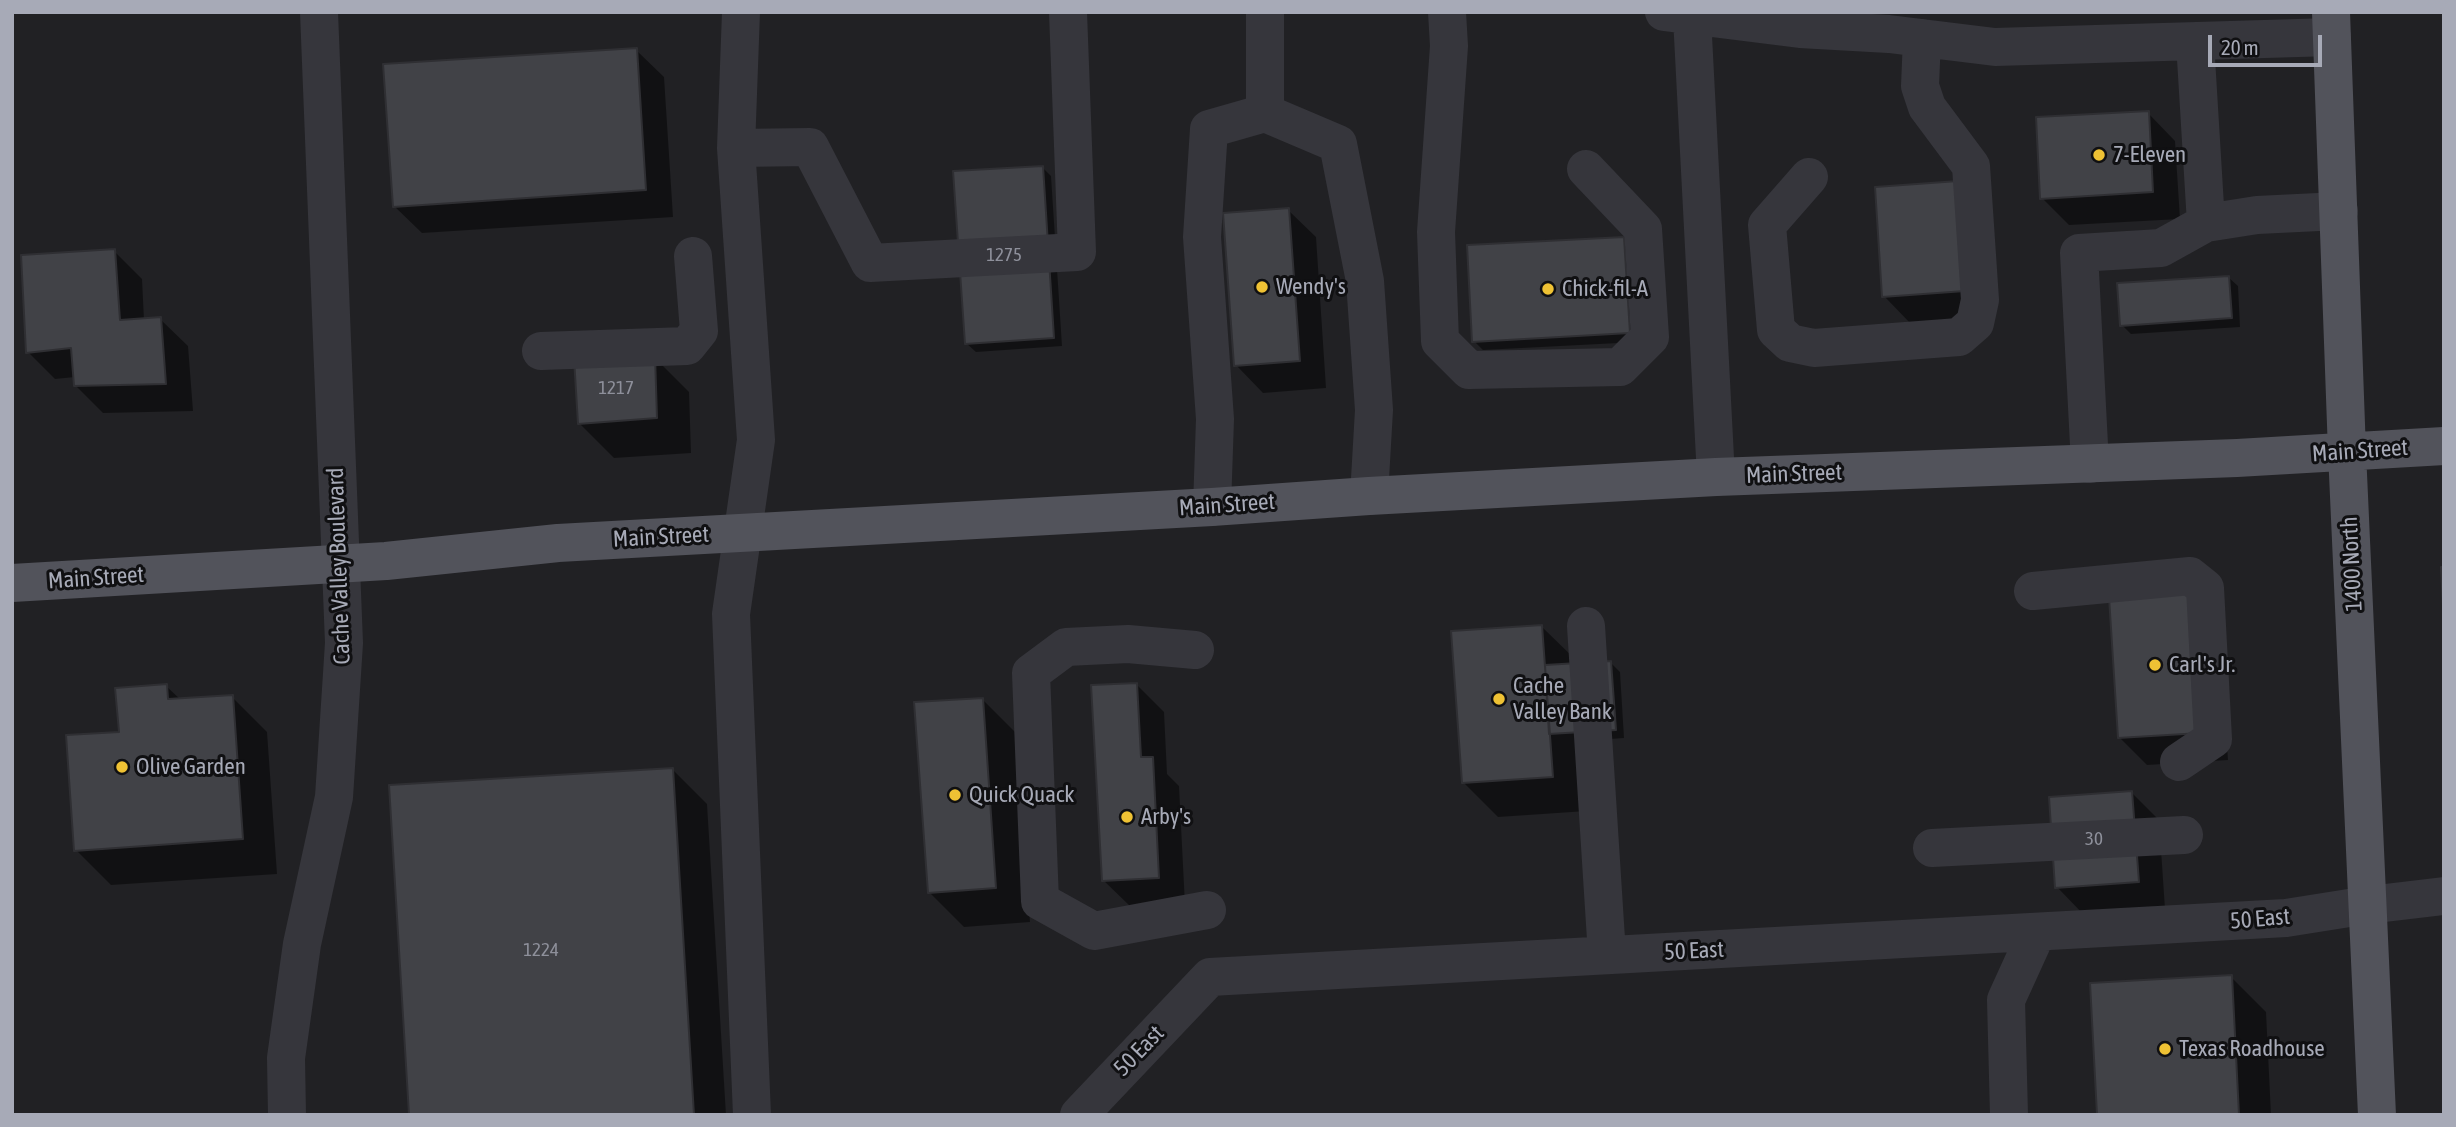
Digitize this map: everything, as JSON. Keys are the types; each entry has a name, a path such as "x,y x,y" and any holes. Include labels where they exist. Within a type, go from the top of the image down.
{"main road":[{"name":"1400 North","path":"2332,24 2347,452 2377,1115"},
{"name":"Main Street","path":"12,583 387,561 558,543 1369,496 1716,477 2090,464 2444,446"}],"street":[{"name":"Cache Valley Boulevard","path":"287,1115 286,1058 300,957 334,797 344,643 319,12"},
{"path":"741,12 736,148 756,440 731,614 752,1115"},
{"path":"736,148 810,147 870,262 1077,252 1068,12"},
{"path":"1265,12 1265,113"},
{"path":"1447,12 1449,46 1436,232 1440,341 1469,370 1620,367 1650,337 1643,229 1587,169"},
{"path":"1716,477 1678,15 1995,47 2195,42 2332,24"},
{"path":"1809,177 1767,225 1776,330 1790,343 1814,348 1959,337 1975,323 1980,300 1971,166 1927,107 1920,86 1922,38"},
{"path":"2195,42 2206,223"},
{"path":"1212,507 1215,419 1202,237 1209,129 1265,113 1338,144 1365,281 1374,410 1369,496"},
{"path":"2090,464 2079,253 2161,248 2206,223 2257,215 2339,211"},
{"path":"541,351 687,346 698,331 693,256"},
{"path":"2033,591 2190,576 2205,588 2213,739 2179,762"},
{"path":"1586,626 1607,956"},
{"path":"1195,650 1128,644 1066,647 1031,673 1040,901 1094,931 1207,910"},
{"path":"1932,848 2184,835"},
{"name":"50 East","path":"1079,1115 1210,977 2286,918 2444,896"},
{"path":"2009,1115 2006,1000 2037,932"}],"shaded area":[{"path":"12,12 2444,12 2444,1115 12,1115"}],"building":[{"path":"637,48 646,190 393,207 383,64"},
{"path":"2149,111 2153,192 2040,199 2036,117"},
{"path":"1043,166 1054,338 965,344 953,171"},
{"path":"1958,181 1965,291 1882,297 1875,187"},
{"name":"Wendy's","path":"1289,208 1300,361 1234,366 1223,213"},
{"name":"Chick-fil-A","path":"1624,237 1630,333 1472,342 1467,245"},
{"path":"115,249 120,320 161,317 166,384 74,386 71,348 26,353 21,255"},
{"path":"2229,276 2232,318 2120,326 2117,283"},
{"path":"655,355 657,418 578,424 574,358"},
{"path":"2441,567 2444,567 2444,626"},
{"name":"Carl's Jr.","path":"2192,592 2201,733 2118,738 2109,597"},
{"path":"1542,625 1553,777 1462,783 1451,631"},
{"path":"1611,661 1616,730 1549,734 1545,665"},
{"name":"Arby's","path":"1137,683 1141,757 1153,757 1159,878 1102,881 1091,685"},
{"path":"167,684 168,699 233,695 243,839 74,851 66,735 119,732 115,688"},
{"name":"Quick Quack","path":"983,698 996,888 928,893 914,702"},
{"path":"673,768 694,1115 409,1115 389,785"},
{"path":"2132,791 2139,882 2055,888 2049,797"},
{"name":"Texas Roadhouse","path":"2232,975 2239,1115 2097,1115 2090,983"}],"place":[{"name":"7-Eleven","path":"2099,155"},
{"name":"Wendy's","path":"1262,287"},
{"name":"Chick-fil-A","path":"1548,289"},
{"name":"Carl's Jr.","path":"2155,665"},
{"name":"Cache Valley Bank","path":"1499,699"},
{"name":"Olive Garden","path":"122,767"},
{"name":"Quick Quack","path":"955,795"},
{"name":"Arby's","path":"1127,817"},
{"name":"Texas Roadhouse","path":"2165,1049"}]}
